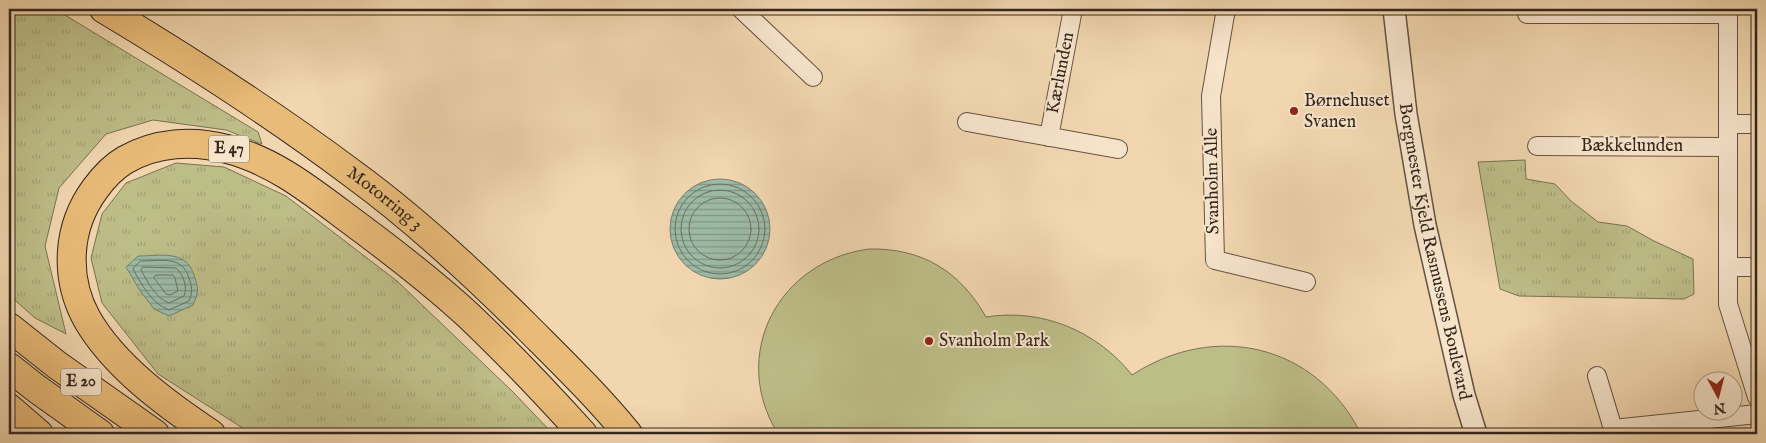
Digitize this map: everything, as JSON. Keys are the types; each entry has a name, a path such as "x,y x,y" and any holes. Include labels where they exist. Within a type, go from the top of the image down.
{"highway":[{"name":"Motorring 3","path":"104,9 186,58 272,115 369,186 410,219 482,282 563,363 628,434"},
{"name":"E 47","path":"211,434 184,416 135,376 104,344 87,318 76,293 70,261 75,227 87,200 104,177 124,161 148,150 173,144 201,143 228,149 258,159 328,204 394,252 466,314 530,375 583,434"},
{"name":"E 20","path":"9,327 57,365 155,434"},
{"name":"E 20","path":"9,367 100,434"},
{"path":"9,408 39,434"}],"street":[{"path":"741,9 813,77"},
{"name":"Kærlunden","path":"1048,137 1072,9"},
{"name":"Svanholm Alle","path":"1226,9 1211,96 1215,260 1306,282"},
{"name":"Borgmester Kjeld Rasmussens Boulevard","path":"1394,9 1406,114 1424,225 1464,395 1476,434"},
{"path":"1527,14 1728,11 1728,304 1757,397"},
{"name":"Kærlunden","path":"967,122 1118,149"},
{"path":"1728,124 1757,124"},
{"name":"Bækkelunden","path":"1537,146 1728,146"},
{"path":"1728,267 1757,267"},
{"path":"1597,376 1613,429 1757,414"}],"green space":[{"path":"9,9 55,9 258,132 262,144 226,130 153,120 106,134 59,188 45,246 66,334 35,318 9,295"},
{"path":"1525,160 1526,179 1555,184 1571,201 1598,222 1627,226 1693,259 1694,294 1684,299 1519,296 1500,289 1478,162"},
{"path":"176,163 224,167 286,196 397,281 512,391 553,434 252,434 158,374 102,303 91,258 102,214 126,183"},
{"name":"Svanholm Park","path":"869,249 906,253 938,265 964,287 986,317 1028,316 1067,326 1102,346 1132,375 1164,358 1196,349 1229,346 1261,350 1291,362 1318,379 1342,403 1361,434 778,434 764,404 759,373 761,344 771,316 787,292 810,272 837,257"}],"water":[{"path":"720,179 739,183 755,194 766,210 770,229 766,248 755,264 739,275 720,279 701,275 685,264 674,248 670,229 674,210 685,194 701,183"},
{"path":"163,255 185,261 194,275 197,288 193,305 169,316 154,309 126,267 138,256"}],"place":[{"name":"Børnehuset Svanen","path":"1294,111"},
{"name":"Svanholm Park","path":"929,341"}]}
